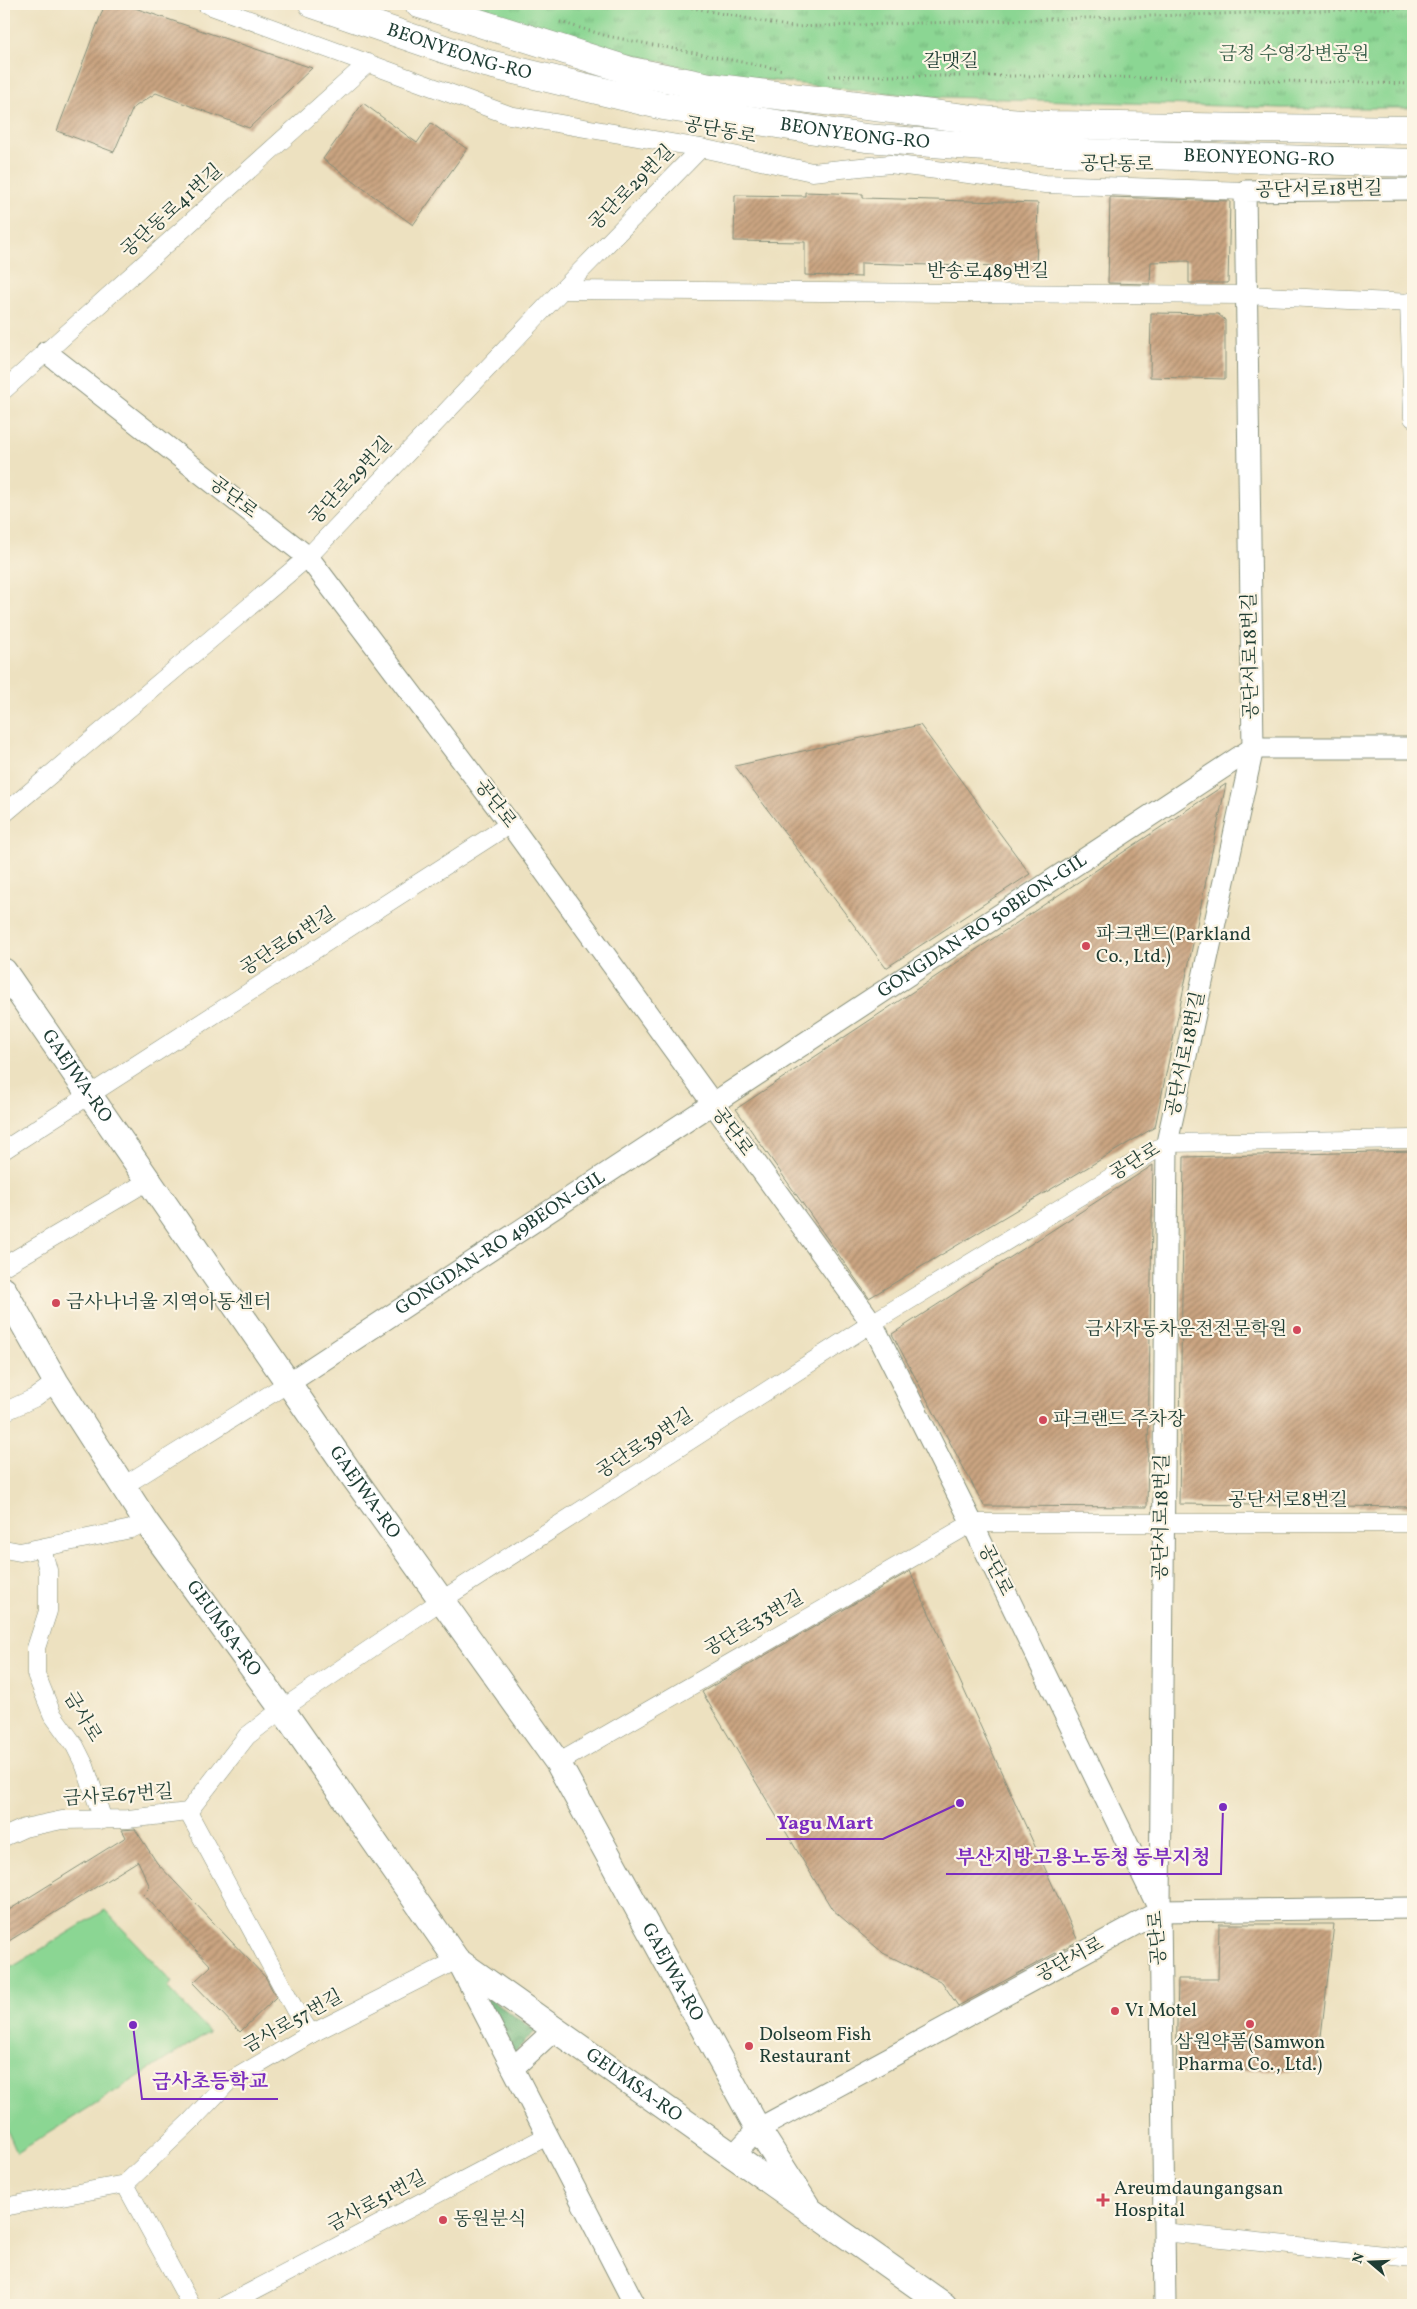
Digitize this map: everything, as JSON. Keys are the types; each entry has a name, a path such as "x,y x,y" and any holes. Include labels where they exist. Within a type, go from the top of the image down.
{"highway":[{"name":"BEONYEONG-RO","path":"313,4 484,63 663,106 866,138 1050,152 1413,163"},
{"name":"BEONYEONG-RO","path":"419,4 632,71 710,88 981,120 1050,125 1413,130"}],"main road":[{"name":"GAEJWA-RO","path":"4,971 88,1096 290,1382 349,1471 558,1763 758,2129 811,2212 944,2305"},
{"name":"GEUMSA-RO","path":"4,1290 56,1382 125,1486 146,1522 282,1709 456,1960 811,2212"}],"street":[{"name":"공단동로","path":"206,4 510,115 701,148 812,172 890,164 1044,184 1245,190"},
{"name":"공단동로41번길","path":"4,390 368,63"},
{"name":"공단로29번길","path":"4,814 308,557 562,290 701,148"},
{"name":"공단서로18번길","path":"1160,1911 1162,1522 1167,1143 1253,748 1244,295 1245,190 1413,189"},
{"name":"반송로489번길","path":"562,290 1244,295 1411,302"},
{"path":"1411,302 1413,418"},
{"name":"공단로","path":"46,352 308,557 510,824 872,1323 972,1523 1160,1911 1165,2305"},
{"path":"1253,748 1413,748"},
{"name":"GONGDAN-RO 50BEON-GIL","path":"712,1103 1253,748"},
{"name":"공단로61번길","path":"4,1150 510,824"},
{"name":"GONGDAN-RO 49BEON-GIL","path":"290,1382 712,1103"},
{"path":"1167,1143 1413,1138"},
{"name":"공단로","path":"872,1323 1167,1143"},
{"path":"4,1266 148,1181"},
{"name":"공단로39번길","path":"442,1600 872,1323"},
{"path":"4,1412 34,1398 56,1382"},
{"path":"125,1486 290,1382"},
{"path":"4,1548 20,1552 42,1548 131,1529 146,1522"},
{"name":"공단로","path":"972,1523 1162,1522"},
{"name":"공단서로8번길","path":"1162,1522 1413,1523"},
{"name":"공단로33번길","path":"558,1763 972,1523"},
{"name":"금사로","path":"42,1548 48,1570 48,1611 36,1648 36,1674 52,1714 75,1746 85,1766 102,1820"},
{"path":"282,1709 442,1600"},
{"name":"금사로67번길","path":"4,1837 24,1828 62,1820 128,1820 188,1812 247,1736 282,1709"},
{"path":"188,1812 311,2034"},
{"name":"공단서로","path":"732,2156 758,2129 1160,1911 1413,1908"},
{"name":"금사로57번길","path":"125,2184 191,2121 227,2083 311,2034 456,1960"},
{"name":"GEUMSA-RO","path":"456,1960 635,2305"},
{"path":"513,2068 554,2030"},
{"name":"금사로51번길","path":"226,2305 547,2136"},
{"path":"4,2207 125,2184 191,2305"},
{"path":"1163,2232 1413,2258"}],"path":[{"path":"672,4 792,27 1413,8"},
{"path":"552,20 607,36 785,71"},
{"name":"갈맷길","path":"822,76 1058,76 1413,84"}],"green space":[{"name":"금정 수영강변공원","path":"453,4 1413,4 1413,108 1282,108 916,96 819,86 706,73 515,24"},
{"path":"105,1910 172,1982 168,1988 209,2032 17,2153 4,2123 4,1972"},
{"path":"480,1992 536,2031 515,2052"}],"building":[{"path":"105,4 123,4 312,68 249,128 156,93 133,108 114,152 57,131"},
{"path":"363,103 417,143 431,123 467,149 413,225 323,159"},
{"path":"805,192 863,194 863,198 1038,203 1036,268 861,263 861,277 805,275 805,242 734,241 735,195 805,196"},
{"path":"1110,197 1230,201 1228,283 1189,283 1189,261 1151,262 1150,284 1108,283"},
{"path":"1151,313 1218,314 1225,320 1225,379 1150,377"},
{"path":"920,725 1030,874 886,968 735,766"},
{"name":"파크랜드(Parkland Co., Ltd.)","path":"1226,784 1155,1127 869,1298 736,1109"},
{"name":"금사자동차운전전문학원","path":"1413,1151 1413,1507 1179,1504 1184,1157"},
{"name":"파크랜드 주차장","path":"1153,1165 1147,1507 984,1506 892,1334"},
{"path":"910,1571 1078,1941 958,2006 942,1982 883,1953 832,1909 702,1692"},
{"path":"135,1829 157,1863 266,1978 276,1997 240,2032 193,1983 211,1966 143,1894 150,1887 138,1861 4,1944 4,1913 126,1837 122,1830"},
{"name":"삼원약품(Samwon Pharma Co., Ltd.)","path":"1219,1924 1334,1924 1317,2071 1176,2069 1178,1979 1218,1979"}],"place":[{"name":"파크랜드(Parkland Co., Ltd.)","path":"1086,946"},
{"name":"금사나너울 지역아동센터","path":"56,1303"},
{"name":"금사자동차운전전문학원","path":"1297,1330"},
{"name":"파크랜드 주차장","path":"1043,1420"},
{"name":"Yagu Mart","path":"960,1803"},
{"name":"부산지방고용노동청 동부지청","path":"1223,1807"},
{"name":"V1 Motel","path":"1115,2011"},
{"name":"삼원약품(Samwon Pharma Co., Ltd.)","path":"1250,2024"},
{"name":"금사초등학교","path":"133,2025"},
{"name":"Dolseom Fish Restaurant","path":"749,2046"},
{"name":"Areumdaungangsan Hospital","path":"1103,2200"},
{"name":"동원분식","path":"443,2220"}]}
